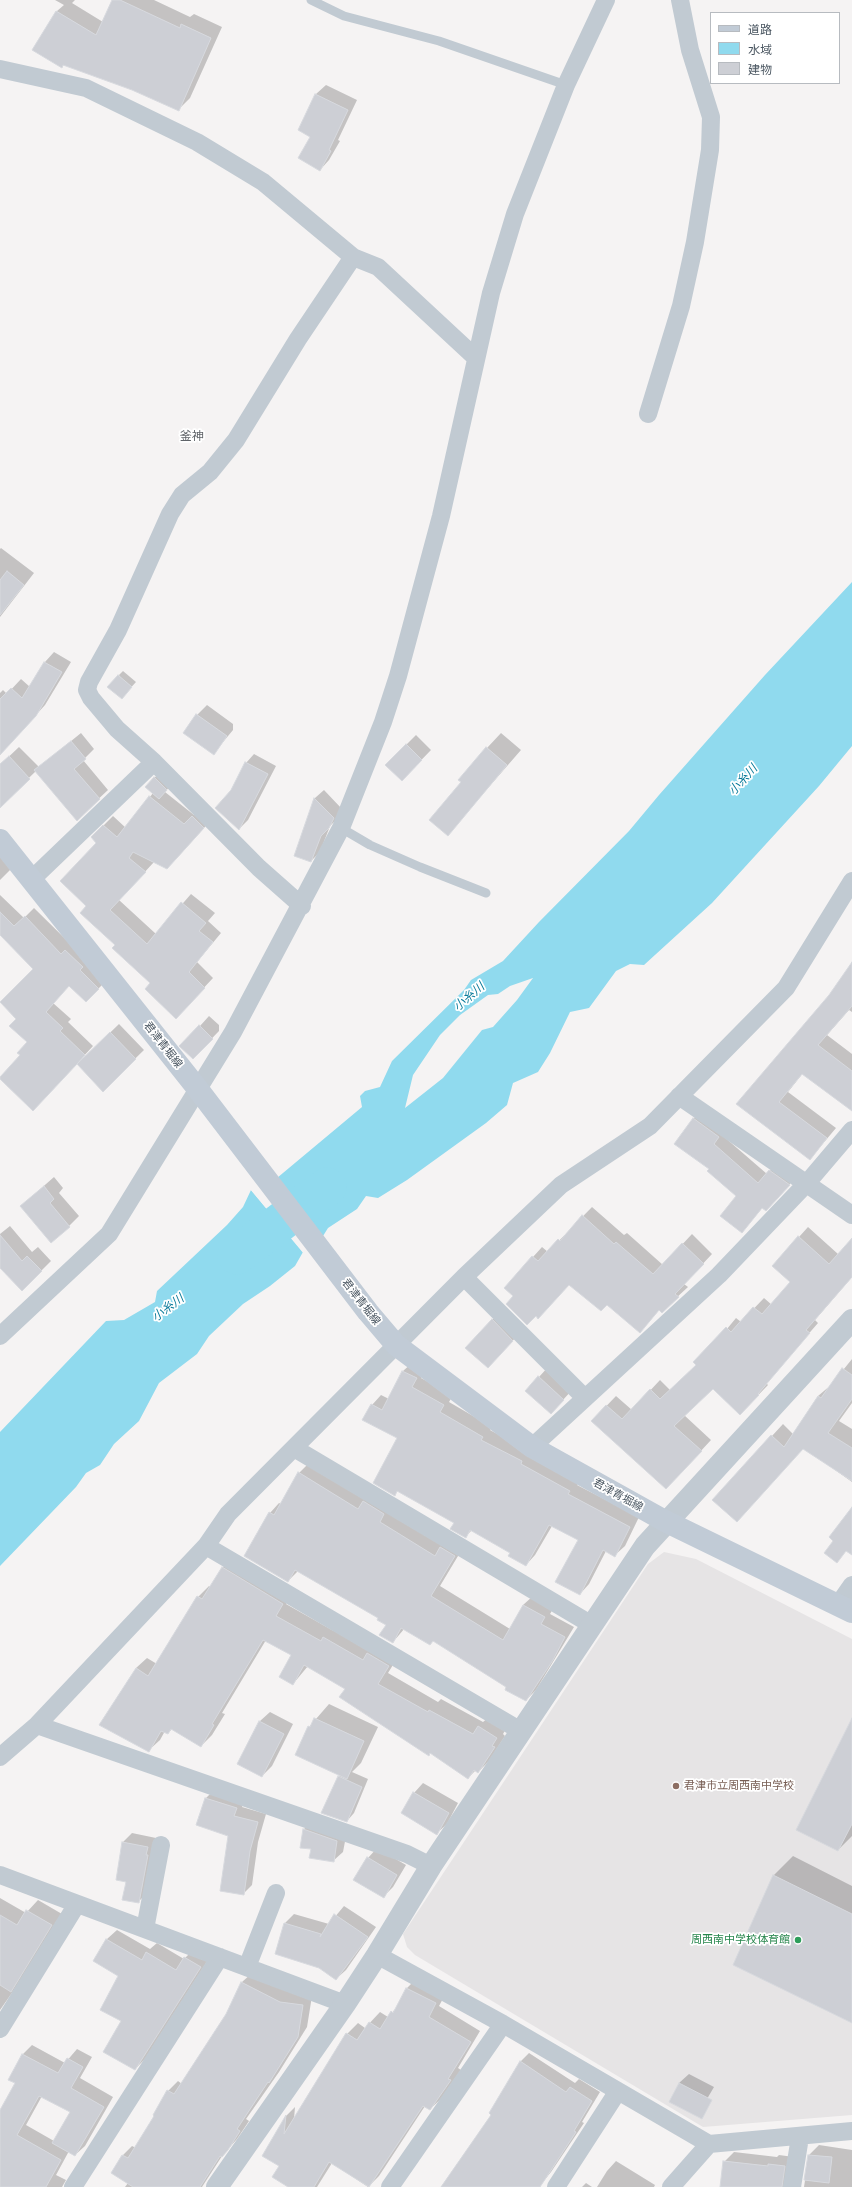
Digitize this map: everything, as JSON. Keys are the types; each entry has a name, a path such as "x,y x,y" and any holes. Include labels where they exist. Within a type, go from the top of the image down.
{"main road":[{"name":"君津青堀線","path":"0,840 197,1088 368,1312 396,1345 532,1447 665,1521 845,1609"}],"street":[{"path":"0,1336 109,1234 197,1088 233,1032 302,906 341,828 383,722 398,676 441,516 491,293 515,214 566,85 606,0"},
{"path":"648,414 681,306 695,242 710,150 711,116 690,50 680,0"},
{"path":"0,69 86,88 197,142 263,182 353,258 378,267 476,358"},
{"path":"302,906 259,868 154,762 117,729 91,698 87,690 89,682 118,630 174,508 182,495 210,472 236,440 298,339 353,258"},
{"path":"32,879 154,762"},
{"path":"0,1757 37,1725 206,1546 228,1514 464,1277 561,1185 650,1126 786,988 852,881"},
{"path":"679,1096 852,1215"},
{"path":"532,1447 719,1275 807,1183 852,1130"},
{"path":"464,1277 585,1398"},
{"path":"217,2187 345,2004 377,1955 431,1866 645,1546 665,1521 852,1320"},
{"path":"294,1448 592,1625"},
{"path":"206,1546 521,1732"},
{"path":"845,1609 852,1585"},
{"path":"37,1725 407,1854 431,1866"},
{"path":"145,1929 161,1845"},
{"path":"0,1875 345,2004"},
{"path":"247,1967 276,1893"},
{"path":"0,2029 77,1904"},
{"path":"377,1955 503,2024 710,2144 800,2137 852,2131"},
{"path":"73,2187 220,1957"},
{"path":"390,2187 503,2024"},
{"path":"556,2187 618,2091"},
{"path":"792,2187 800,2137"},
{"path":"671,2187 710,2144"}],"lane":[{"path":"311,0 344,16 439,41 566,85"},
{"path":"341,828 370,845 420,867 486,893"}],"shaded area":[{"name":"君津市立周西南中学校","path":"664,1552 696,1559 852,1639 852,2115 703,2127 415,1955 407,1947 403,1934 648,1564"}],"water":[{"path":"852,582 852,746 819,786 712,903 644,965 630,964 616,971 589,1008 570,1012 550,1053 538,1072 513,1083 507,1105 486,1123 407,1180 378,1198 366,1196 357,1209 328,1228 323,1236 277,1178 362,1107 360,1096 365,1091 380,1087 392,1061 464,990 471,980 503,961 539,922 629,831 765,675","holes":["533,978 517,1000 493,1027 482,1030 443,1078 405,1108 413,1075 440,1035 460,1015 488,995 498,994 510,986"]},
{"path":"251,1190 303,1252 295,1266 270,1286 243,1304 209,1336 197,1354 159,1383 139,1421 114,1444 100,1465 86,1473 76,1487 0,1566 0,1432 106,1321 124,1320 155,1302 157,1291 227,1225 243,1207"}],"pier":[{"path":"250,1189 253,1189 305,1251 304,1254"}],"building":[{"path":"112,0 120,0 180,28 181,24 211,38 179,111 132,90 63,65 62,68 32,50 56,11 96,35"},
{"path":"315,94 348,110 329,150 331,151 320,171 298,158 310,137 298,130"},
{"path":"7,571 24,585 0,615 0,580"},
{"path":"44,662 62,672 36,716 0,755 0,699 11,688 22,698"},
{"path":"118,675 132,687 122,699 107,687"},
{"path":"196,714 227,736 214,755 183,733"},
{"path":"71,741 86,759 74,769 100,799 77,821 34,770"},
{"path":"406,744 422,760 402,781 385,765"},
{"path":"486,747 507,765 448,836 429,820 461,782 458,780"},
{"path":"9,756 30,779 0,808 0,764"},
{"path":"245,762 268,774 239,830 215,808 231,790"},
{"path":"154,777 167,790 159,799 145,787"},
{"path":"149,796 184,824 192,816 204,828 167,869 133,852 129,858 146,872 110,910 147,944 181,902 206,923 199,931 213,942 189,972 205,988 176,1019 145,989 150,983 112,948 115,945 80,913 86,906 60,881 96,843 91,837 103,825 117,837"},
{"path":"314,798 334,818 329,828 321,836 311,862 294,856"},
{"path":"0,912 14,926 25,916 61,954 65,950 83,967 80,970 99,989 86,1002 69,986 46,1012 63,1028 60,1031 85,1055 33,1111 0,1079 0,1077 20,1055 17,1053 27,1042 9,1026 16,1019 0,1002 33,969 0,935"},
{"path":"852,962 852,1006 818,1045 852,1071 852,1111 802,1074 779,1102 827,1138 810,1160 736,1104 829,995"},
{"path":"199,1025 213,1039 193,1059 179,1046"},
{"path":"110,1032 136,1059 103,1092 77,1064"},
{"path":"693,1118 719,1137 714,1144 758,1183 769,1170 790,1185 766,1211 762,1208 742,1233 720,1216 736,1196 707,1171 709,1169 674,1144"},
{"path":"44,1186 54,1199 50,1203 70,1227 51,1243 20,1206"},
{"path":"582,1215 614,1244 616,1242 653,1274 682,1243 704,1264 675,1294 679,1297 662,1313 659,1310 640,1333 607,1305 601,1311 569,1285 538,1319 536,1316 527,1325 506,1304 513,1296 504,1288 532,1256 538,1261 558,1239 560,1241"},
{"path":"0,1235 22,1261 27,1256 42,1271 22,1291 0,1268"},
{"path":"798,1236 829,1264 852,1238 852,1277 806,1330 810,1333 758,1394 759,1395 740,1415 713,1389 674,1426 702,1451 666,1489 591,1421 606,1405 622,1419 650,1389 660,1399 696,1365 693,1362 726,1327 731,1332 753,1307 762,1314 790,1282 772,1266"},
{"path":"492,1319 513,1341 488,1368 465,1348"},
{"path":"842,1368 852,1375 852,1399 828,1433 852,1448 852,1481 803,1449 737,1522 712,1500 771,1435 784,1447 818,1396 821,1398"},
{"path":"402,1371 417,1378 412,1387 444,1405 440,1412 483,1437 481,1440 522,1461 521,1464 570,1491 568,1494 630,1527 615,1557 603,1550 580,1595 555,1582 578,1540 549,1525 526,1566 508,1556 510,1553 470,1530 466,1538 450,1529 454,1523 397,1491 395,1496 373,1483 397,1438 362,1420 371,1404 382,1410"},
{"path":"538,1376 564,1400 551,1414 525,1391"},
{"path":"298,1472 358,1509 363,1501 384,1514 380,1522 435,1556 440,1547 455,1556 431,1596 503,1640 523,1605 545,1617 541,1624 565,1637 553,1660 526,1701 505,1690 506,1687 433,1641 430,1645 401,1628 393,1643 379,1635 386,1625 377,1620 378,1618 295,1570 288,1582 244,1556 269,1512 274,1515"},
{"path":"852,1507 852,1555 846,1551 837,1563 824,1553 833,1541 829,1537"},
{"path":"222,1567 283,1604 276,1616 321,1641 323,1637 363,1660 367,1653 389,1666 378,1684 428,1712 429,1710 473,1734 478,1726 497,1738 492,1746 495,1747 478,1773 474,1770 468,1779 430,1753 429,1756 339,1697 345,1689 304,1665 293,1685 279,1677 291,1655 263,1640 212,1724 214,1725 201,1747 171,1729 168,1734 161,1731 149,1752 99,1725 136,1668 148,1676 197,1596 202,1599"},
{"path":"314,1718 364,1741 347,1779 295,1755 308,1726 310,1727"},
{"path":"852,1718 852,1824 838,1851 796,1830"},
{"path":"259,1721 284,1734 262,1777 237,1764"},
{"path":"338,1776 362,1787 347,1822 321,1813"},
{"path":"413,1792 449,1813 437,1835 401,1813"},
{"path":"205,1798 237,1808 234,1816 258,1822 250,1851 244,1895 220,1891 228,1836 196,1825"},
{"path":"303,1829 337,1841 334,1862 309,1858 311,1849 300,1848"},
{"path":"122,1842 148,1847 146,1855 148,1855 139,1903 122,1900 126,1882 116,1880"},
{"path":"367,1857 397,1875 384,1898 353,1880"},
{"name":"周西南中学校体育館","path":"773,1875 852,1914 852,2023 733,1965"},
{"path":"26,1910 52,1925 11,1992 0,1985 0,1915 17,1925"},
{"path":"334,1914 368,1937 336,1980 319,1968 275,1954 284,1923 321,1934 320,1937"},
{"path":"106,1939 142,1960 146,1952 176,1970 184,1957 201,1967 135,2070 103,2052 121,2021 100,2010 118,1976 93,1961"},
{"path":"241,1982 280,2002 303,2005 298,2037 269,2083 268,2082 237,2129 240,2131 228,2150 222,2157 220,2156 200,2187 133,2187 111,2173 122,2155 128,2158 154,2116 153,2115 167,2090 174,2094 226,2014"},
{"path":"406,1988 436,2003 429,2017 471,2042 448,2079 451,2080 430,2110 423,2106 369,2187 329,2162 314,2187 288,2187 272,2177 279,2166 262,2156 286,2115 284,2134 346,2033 357,2040 369,2022 380,2029 391,2011 393,2013"},
{"path":"22,2054 58,2073 67,2058 83,2067 71,2088 104,2107 75,2156 52,2143 70,2112 39,2096 17,2135 61,2160 46,2187 0,2187 0,2110 15,2083 8,2080"},
{"path":"520,2061 566,2092 570,2087 592,2101 574,2131 576,2132 540,2187 441,2187 491,2115 489,2113"},
{"path":"679,2083 712,2100 702,2119 669,2102"},
{"path":"808,2155 832,2157 829,2183 804,2180"},
{"path":"723,2161 768,2166 768,2164 785,2166 782,2187 720,2187"}],"waterway":[{"name":"小糸川","path":"237,1255 327,1187"}],"place":[{"name":"君津市立周西南中学校","path":"676,1786"},
{"name":"周西南中学校体育館","path":"798,1940"}],"district":[{"name":"釜神","path":"192,436"}]}
